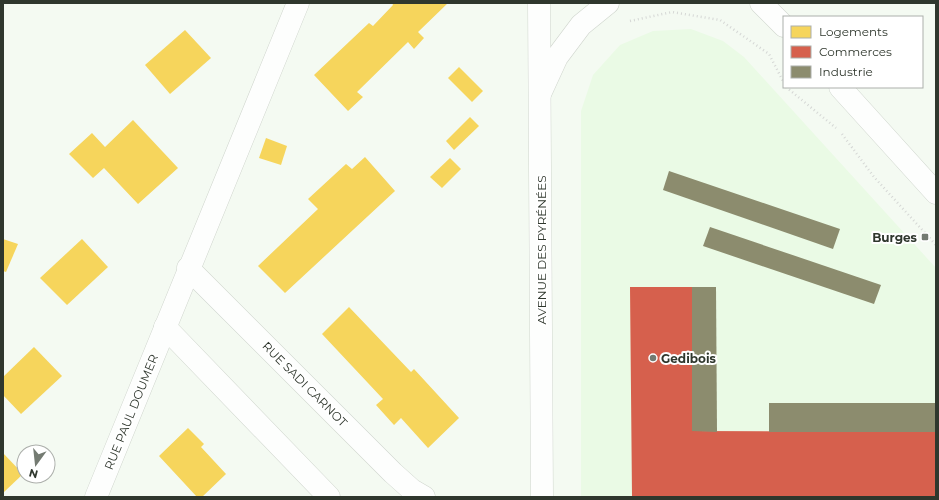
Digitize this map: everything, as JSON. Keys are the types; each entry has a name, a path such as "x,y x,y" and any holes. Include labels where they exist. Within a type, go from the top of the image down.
{"street":[{"path":"298,3 165,327 329,497"},
{"name":"AVENUE DES PYRÉNÉES","path":"539,3 542,497"},
{"path":"540,94 557,57 581,25 608,3"},
{"path":"761,3 783,25"},
{"path":"841,88 936,193"},
{"name":"RUE SADI CARNOT","path":"188,268 393,473 412,490 424,497"},
{"name":"RUE PAUL DOUMER","path":"96,497 165,327"}],"path":[{"path":"628,21 672,12 720,20 769,54 783,81"},
{"path":"787,88 838,129 874,177 936,245"}],"shaded area":[{"path":"691,29 723,41 744,57 936,268 936,497 581,497 581,111 593,75 620,45 653,31"}],"building: Logements":[{"path":"392,3 448,3 418,32 424,38 414,49 408,42 357,92 363,97 348,111 314,75 369,23 373,26 393,5"},
{"path":"185,30 211,58 170,94 145,65"},
{"path":"459,67 483,91 472,102 448,78"},
{"path":"470,117 479,126 454,150 446,141"},
{"path":"133,120 178,168 138,204 104,168 93,178 69,154 92,133 105,147"},
{"path":"266,138 287,146 281,165 259,158"},
{"path":"365,157 395,191 285,293 258,266 318,209 308,199 346,164 352,169"},
{"path":"450,158 461,169 442,188 430,177"},
{"path":"3,239 18,244 6,272 3,271"},
{"path":"82,239 108,267 67,305 40,278"},
{"path":"349,307 411,372 414,369 459,418 428,448 401,418 394,425 376,405 383,399 322,334"},
{"path":"34,347 62,376 21,414 3,395 3,377"},
{"path":"188,428 204,444 201,447 226,474 202,497 197,497 159,456"},
{"path":"3,453 16,467 16,481 3,493"}],"building: Commerces":[{"path":"630,287 692,287 692,431 936,432 936,497 632,497"}],"building: Industrie":[{"path":"669,171 840,229 833,249 663,190"},
{"path":"710,227 881,285 874,304 703,246"},
{"path":"692,287 716,287 717,432 692,431"},
{"path":"769,403 936,403 936,432 769,432"}],"place":[{"name":"Burges","path":"925,237"},
{"name":"Gedibois","path":"653,358"}]}
